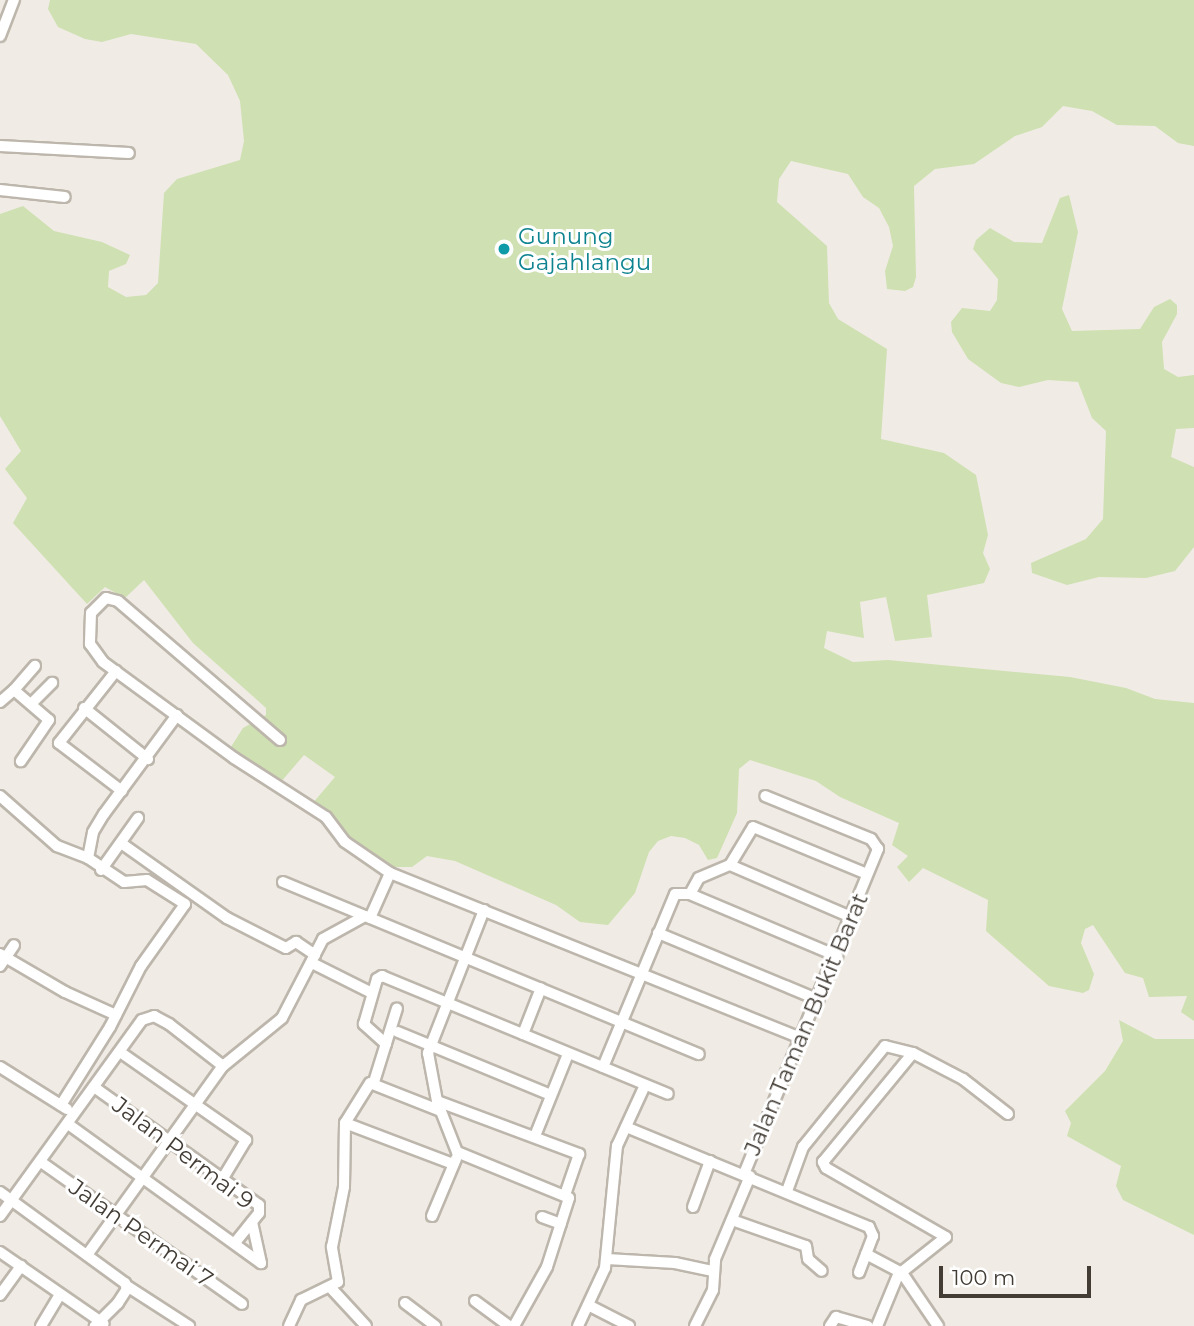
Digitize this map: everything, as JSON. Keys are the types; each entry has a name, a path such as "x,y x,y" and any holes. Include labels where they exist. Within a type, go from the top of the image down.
{"street":[{"path":"0,36 14,0"},
{"path":"0,146 129,153"},
{"path":"0,190 65,197"},
{"path":"279,740 126,608 106,598 91,613 90,644 94,653 177,715 326,817 341,839 390,873 802,1039"},
{"path":"0,702 35,666"},
{"path":"116,671 60,739 60,746 122,791"},
{"path":"30,704 52,683"},
{"path":"14,690 50,723 21,761"},
{"path":"84,708 148,759"},
{"path":"88,858 93,832 148,759 177,715"},
{"path":"0,796 61,848 88,858 101,870 128,883 147,880 185,905 141,966 116,1015 61,1105"},
{"name":"Jalan Taman Bukit Barat","path":"695,1326 713,1290 714,1271 747,1175 837,956 877,843 765,796"},
{"path":"101,870 138,818"},
{"path":"690,894 699,878 730,864 750,827 867,874"},
{"path":"121,843 227,918 286,948 296,942 313,959 372,993"},
{"path":"730,864 852,917"},
{"path":"87,1255 118,1216 223,1066 282,1018 313,959 331,932 368,917 390,873"},
{"path":"283,882 699,1054"},
{"path":"603,1067 673,895 690,894 837,956"},
{"path":"432,1216 458,1153 439,1106 430,1045 484,910"},
{"path":"658,933 819,1000"},
{"path":"14,946 2,959 116,1015"},
{"path":"386,1044 363,1024 372,993 382,976 668,1094"},
{"path":"523,1034 541,988"},
{"path":"289,1326 301,1300 330,1287 338,1280 332,1247 344,1187 345,1123 362,1090 374,1082 397,1008"},
{"path":"0,1216 142,1020 154,1016 223,1066"},
{"path":"398,1032 551,1095"},
{"path":"787,1191 803,1147 883,1048 913,1054 985,1093 1008,1114"},
{"path":"120,1052 197,1103 246,1140 223,1178"},
{"path":"535,1136 568,1054"},
{"path":"877,1326 902,1273 946,1237 823,1165 913,1054"},
{"path":"0,1067 75,1114"},
{"path":"374,1082 535,1136 579,1154 565,1195"},
{"path":"578,1326 590,1306 607,1259 610,1190 626,1127 645,1085"},
{"name":"Jalan Permai 9","path":"94,1087 259,1205 252,1222 235,1243 261,1263 252,1222"},
{"path":"345,1123 453,1164"},
{"path":"68,1124 235,1243"},
{"path":"626,1127 869,1227 873,1236 859,1272"},
{"path":"458,1153 569,1198 547,1267 515,1325 475,1301"},
{"path":"693,1207 710,1161"},
{"name":"Jalan Permai 7","path":"41,1162 242,1304"},
{"path":"0,1192 182,1324"},
{"path":"542,1217 561,1224"},
{"path":"732,1220 806,1246 808,1259 822,1270"},
{"path":"0,1252 101,1325 127,1286"},
{"path":"866,1254 902,1273 938,1326"},
{"path":"607,1259 675,1263 714,1271"},
{"path":"0,1295 21,1266"},
{"path":"330,1287 366,1326"},
{"path":"41,1326 60,1294"},
{"path":"405,1303 435,1326"},
{"path":"590,1306 629,1326"},
{"path":"830,1326 836,1317 868,1326"}],"green space":[{"path":"50,0 1194,0 1194,146 1178,143 1155,126 1117,125 1092,111 1063,106 1042,127 1015,136 974,164 935,169 914,186 916,277 913,287 905,291 887,289 885,271 893,246 889,227 879,208 863,197 848,174 791,161 779,179 777,202 827,246 829,303 838,319 887,349 881,439 944,453 976,475 988,535 983,553 990,569 984,583 927,595 932,637 895,641 886,597 860,602 864,638 827,631 824,648 853,662 888,660 1070,677 1126,688 1155,699 1194,703 1194,1021 1181,1012 1187,996 1149,997 1143,978 1125,973 1093,925 1085,929 1081,943 1094,974 1089,990 1083,993 1049,986 986,931 988,900 923,868 909,882 897,867 908,856 892,845 899,823 840,797 816,781 750,760 739,769 737,813 717,858 708,860 699,845 685,838 671,836 658,841 649,852 635,893 608,925 580,922 556,905 455,861 427,856 412,867 394,867 357,844 312,804 335,777 304,755 280,783 229,750 243,728 266,715 266,708 193,643 144,580 125,598 105,587 87,604 13,523 27,498 5,469 21,451 0,416 0,214 23,206 54,231 102,242 130,255 126,264 109,271 108,287 126,297 146,295 158,283 164,193 177,179 240,160 244,141 240,101 228,75 196,44 131,34 102,42 85,39 58,27 48,9"},
{"path":"1069,195 1078,232 1062,309 1072,331 1140,329 1154,307 1170,299 1177,305 1177,314 1162,342 1164,369 1178,377 1194,375 1194,428 1176,429 1171,457 1194,467 1194,547 1175,571 1146,578 1099,577 1067,585 1032,573 1031,563 1086,539 1103,519 1106,431 1092,418 1078,382 1048,380 1019,387 1001,383 968,359 952,332 951,322 962,308 990,311 997,300 998,279 973,249 976,240 990,228 1014,242 1042,243 1060,198"},
{"path":"1119,1020 1155,1039 1194,1039 1194,1235 1123,1200 1116,1186 1121,1166 1067,1136 1071,1123 1065,1111 1105,1071 1123,1041"}],"place":[{"name":"Gunung Gajahlangu","path":"504,249"}]}
